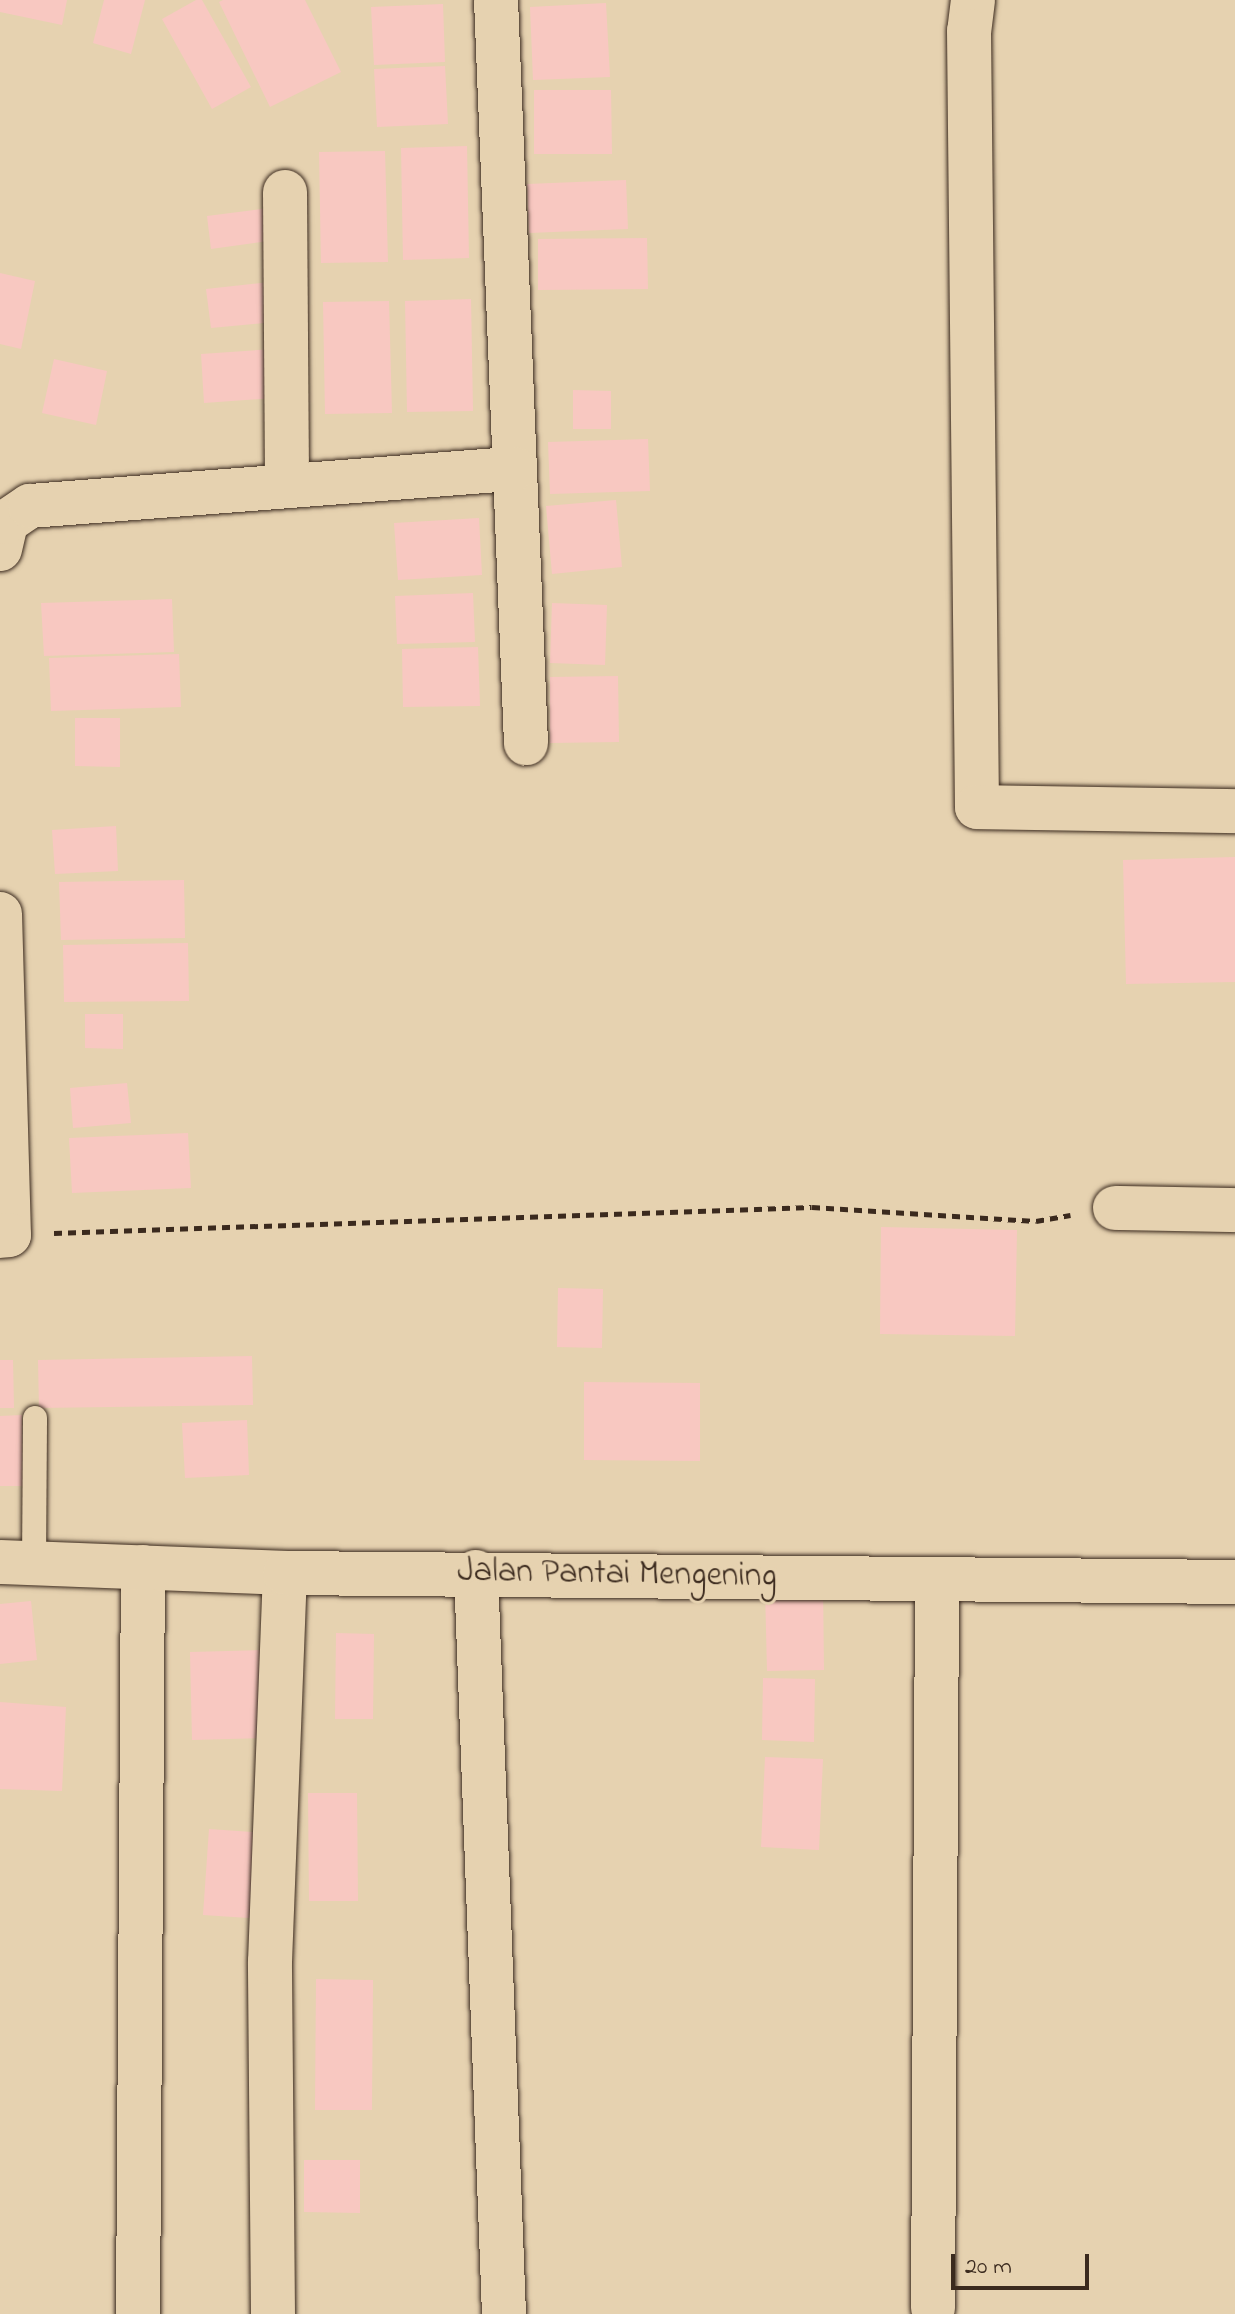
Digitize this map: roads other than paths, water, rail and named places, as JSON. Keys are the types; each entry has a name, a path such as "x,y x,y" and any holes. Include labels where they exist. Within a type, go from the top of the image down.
{"street":[{"path":"496,0 526,743"},
{"path":"973,0 969,31 977,807 1235,811"},
{"path":"285,192 287,484"},
{"path":"0,549 6,522 30,506 515,469"},
{"path":"0,914 4,1235"},
{"path":"1115,1208 1235,1210"},
{"name":"Jalan Pantai Mengening","path":"17,1564 285,1573 476,1572 937,1581 1235,1582"},
{"path":"138,2314 143,1567"},
{"path":"476,1572 504,2314"},
{"path":"273,2314 270,1962 285,1573"},
{"path":"933,2308 937,1581"}],"lane":[{"path":"17,1564 35,1418"}]}
